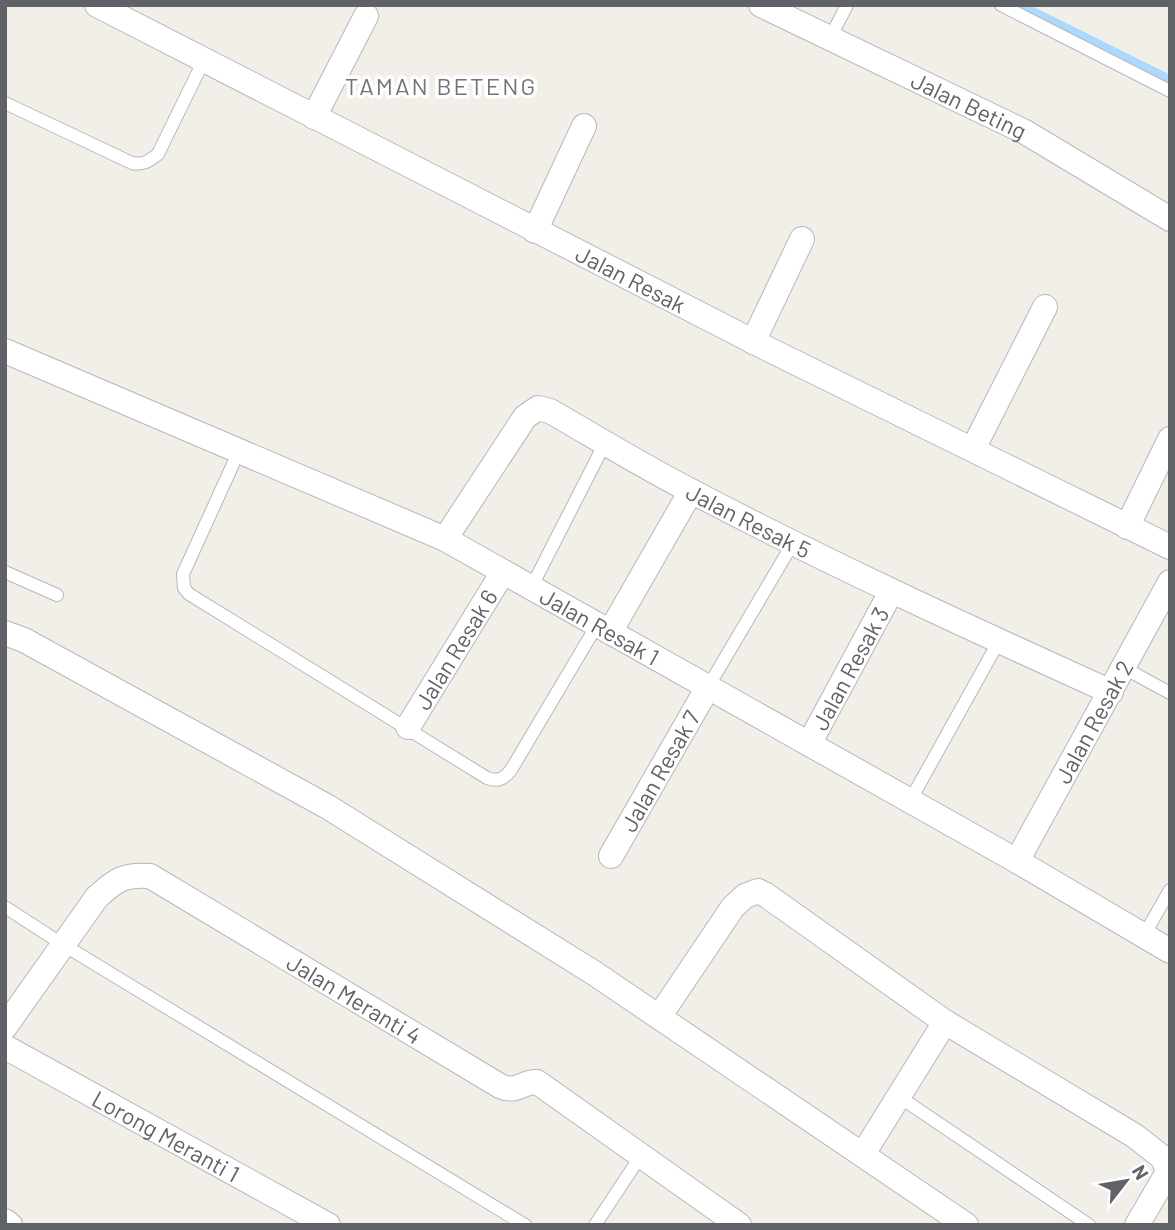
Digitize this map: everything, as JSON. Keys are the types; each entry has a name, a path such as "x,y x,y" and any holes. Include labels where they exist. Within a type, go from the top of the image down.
{"street":[{"name":"Jalan Resak","path":"97,5 752,342 1170,547"},
{"name":"Jalan Beting","path":"761,5 1025,132 1166,211"},
{"path":"314,117 366,16"},
{"path":"535,231 584,127"},
{"path":"752,342 802,239"},
{"path":"973,449 1045,307"},
{"name":"Jalan Resak 1","path":"5,351 445,539 1017,861 1170,951"},
{"name":"Jalan Resak 5","path":"445,539 517,428 525,417 538,408 550,411 691,491 891,592 1111,692"},
{"path":"1127,527 1170,439"},
{"path":"604,629 691,491"},
{"name":"Jalan Resak 6","path":"408,727 503,572"},
{"name":"Jalan Resak 2","path":"1017,861 1170,582"},
{"name":"Jalan Resak 3","path":"809,744 891,592"},
{"path":"5,633 24,640 328,807 583,966 966,1225"},
{"name":"Jalan Resak 7","path":"611,856 708,687"},
{"name":"Jalan Meranti 4","path":"5,1027 97,897 113,883 131,874 150,876 500,1086 512,1090 530,1082 537,1082 642,1154 733,1223"},
{"path":"659,1017 733,907 745,896 758,891 946,1022 1135,1136 1163,1158 1168,1172 1138,1225"},
{"path":"863,1154 946,1022"},
{"name":"Lorong Meranti 1","path":"5,1047 328,1225"},
{"path":"5,1221 10,1225"}],"lane":[{"path":"830,38 846,5"},
{"path":"1001,5 1170,91"},
{"path":"5,103 132,163 141,164 158,153 204,60"},
{"path":"531,588 605,443"},
{"path":"239,452 183,574 184,587 189,594 487,778 495,781 505,778 604,629"},
{"path":"708,687 793,543"},
{"path":"5,572 57,595"},
{"path":"910,801 999,641"},
{"path":"1124,668 1170,693"},
{"path":"1143,937 1170,890"},
{"path":"5,907 526,1225"},
{"path":"898,1096 1089,1225"},
{"path":"595,1225 642,1154"}],"waterway":[{"path":"1021,5 1170,79"}],"district":[{"name":"TAMAN BETENG","path":"441,85"}]}
